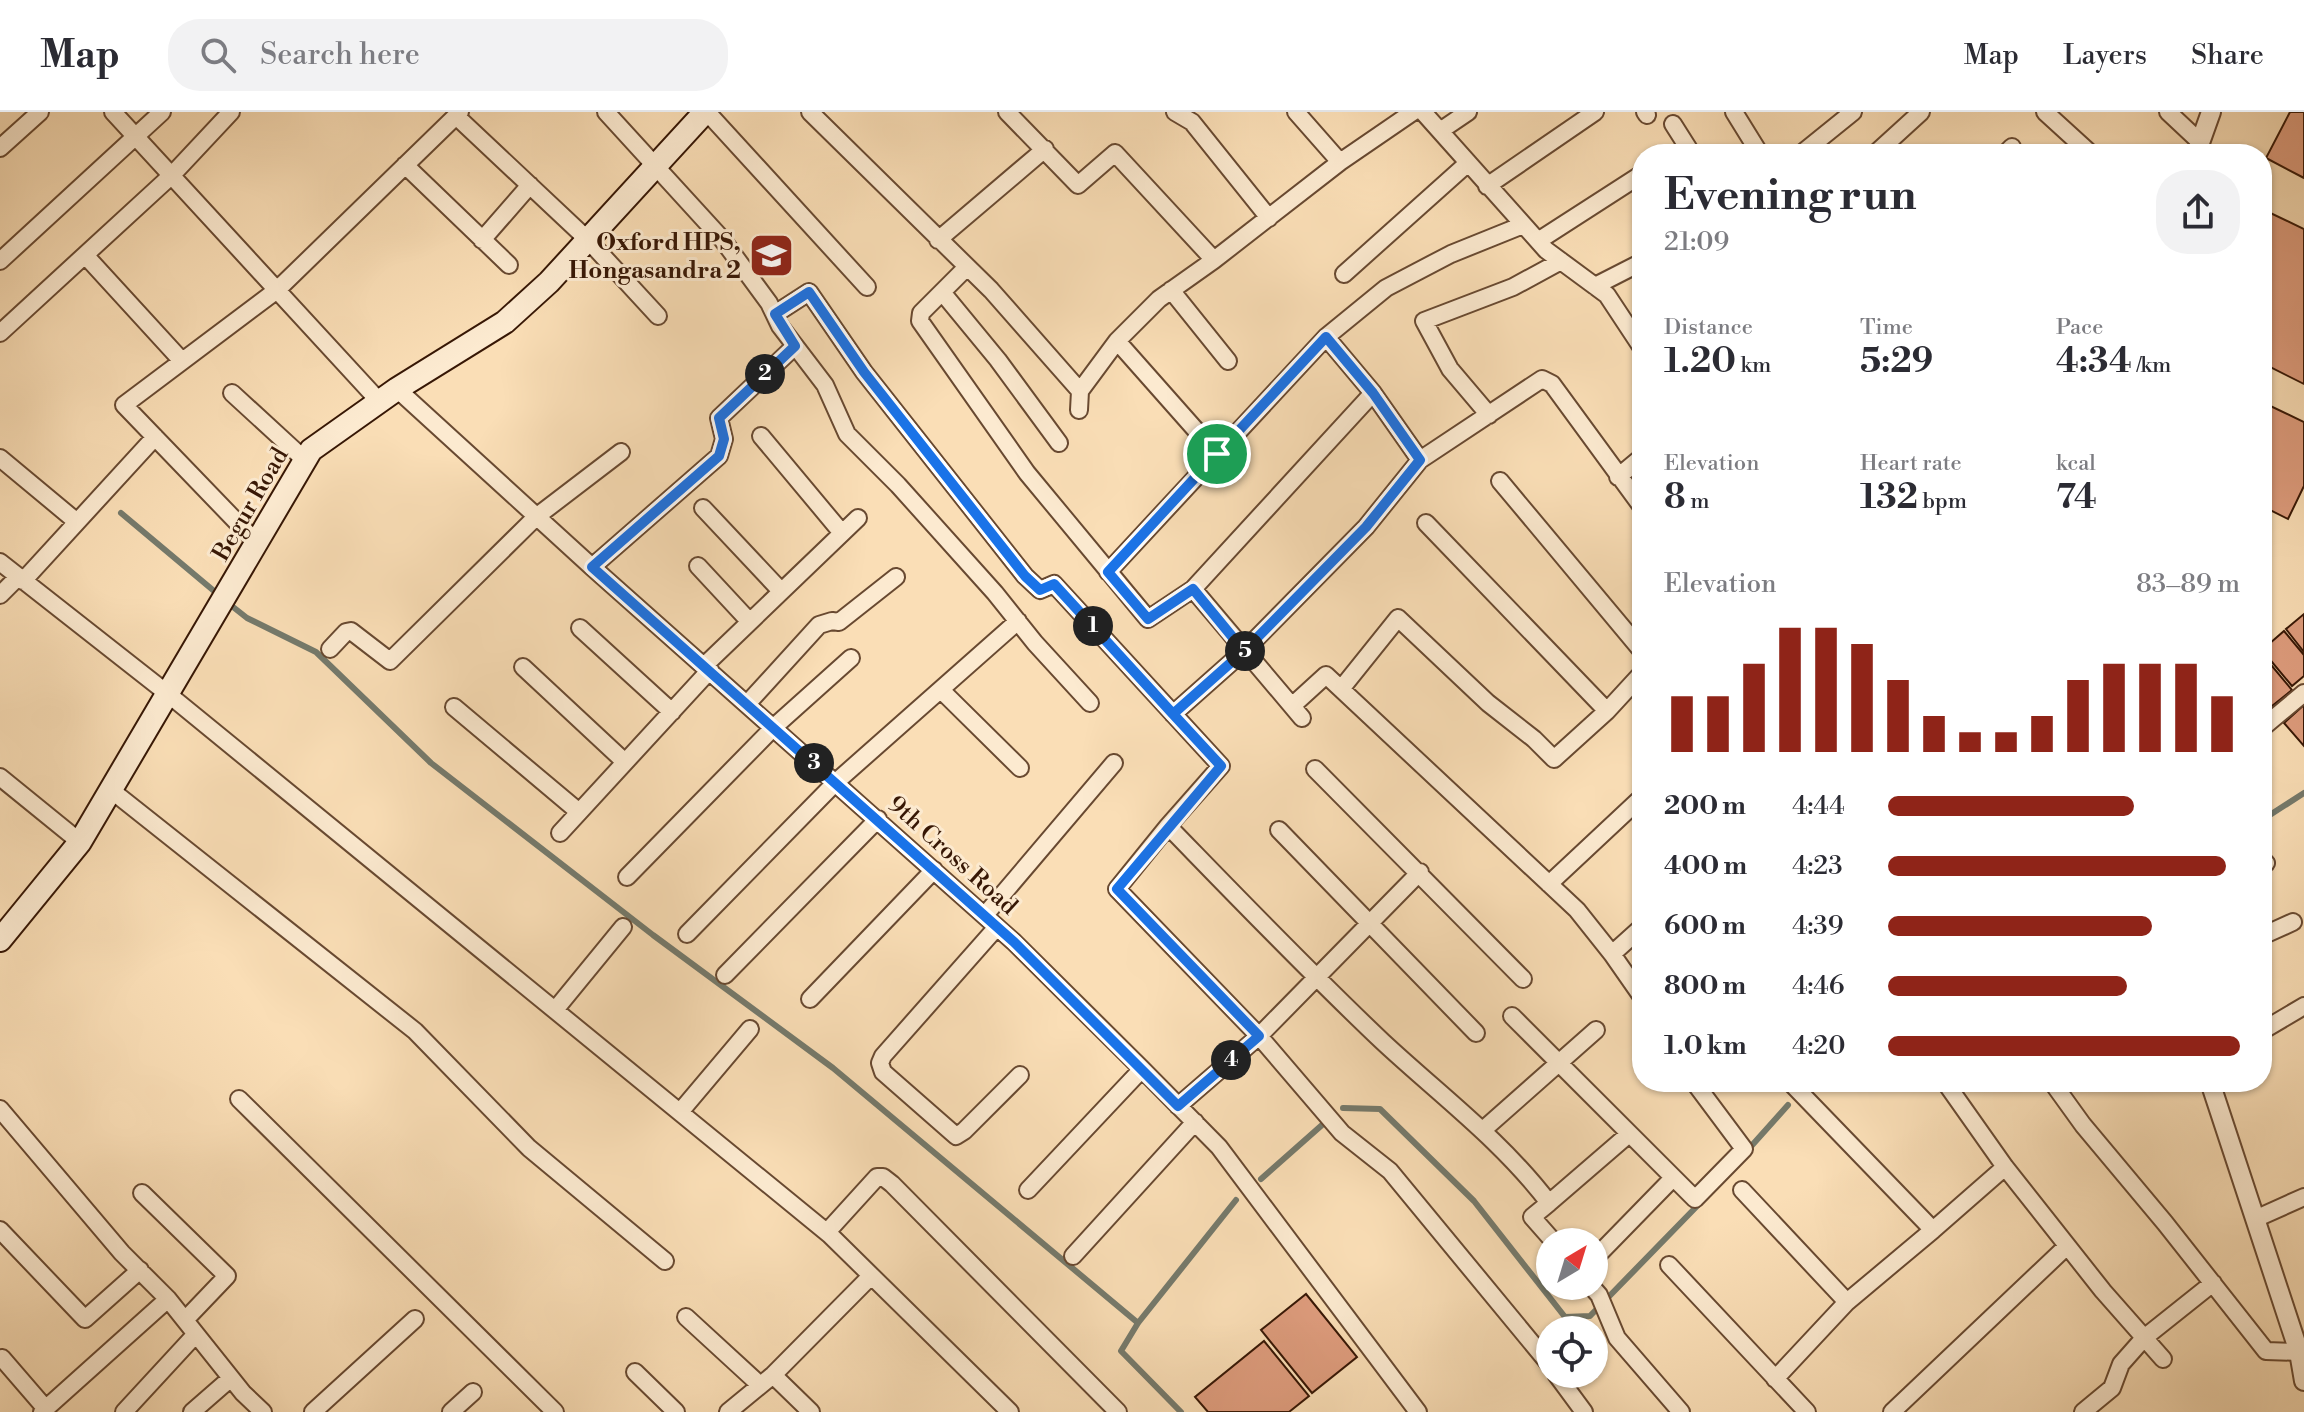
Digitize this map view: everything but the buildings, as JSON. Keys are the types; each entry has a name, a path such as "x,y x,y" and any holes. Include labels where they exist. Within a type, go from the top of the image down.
{"main road":[{"name":"Begur Road","path":"0,940 80,842 311,450 388,395 505,322 549,282 588,240 655,167 696,115"}],"street":[{"path":"0,148 40,112"},
{"name":"9th Cross Road","path":"113,112 277,290 388,395 536,517 708,667 991,921 1142,1069 1219,1147 1418,1412"},
{"path":"0,261 162,112"},
{"path":"0,333 172,175 231,112"},
{"path":"606,112 722,239 825,385 847,434 898,485 1090,703"},
{"path":"810,112 1032,334 1080,391"},
{"path":"1007,112 1078,185 1115,153 1214,260"},
{"path":"1175,112 1192,122 1269,218"},
{"path":"1296,112 1340,162"},
{"path":"1079,410 1080,391 1117,341 1171,290 1340,162 1413,112"},
{"path":"1423,112 1538,241 1607,295 1632,333"},
{"path":"1440,131 1468,112"},
{"path":"1487,186 1595,112"},
{"path":"1734,112 1754,144"},
{"path":"1811,144 1832,118 1853,112"},
{"path":"1886,144 1921,112"},
{"path":"2045,112 2080,144"},
{"path":"2168,112 2195,144"},
{"path":"2199,144 2211,112"},
{"path":"257,543 124,405 277,290 458,114 588,240 658,316"},
{"path":"696,115 867,287"},
{"path":"1673,124 1686,144"},
{"path":"938,240 1045,149"},
{"path":"1344,274 1468,163"},
{"path":"405,165 509,265"},
{"path":"1538,241 1632,180"},
{"path":"482,240 530,185"},
{"path":"1108,572 1326,337 1386,288 1451,254 1523,225"},
{"path":"85,255 182,361"},
{"path":"1489,415 1450,369 1424,321 1513,287 1561,261"},
{"path":"967,267 921,313 920,321 1027,473 1148,619 1193,589 1373,393"},
{"path":"1595,286 1632,267"},
{"path":"1171,290 1228,361"},
{"path":"775,314 809,292 864,372 1025,576 1040,590 1054,584 1221,766 1117,889 1259,1036 1342,1133 1390,1171 1536,1348"},
{"path":"942,292 998,360 1059,443"},
{"path":"1326,337 1373,393 1420,460"},
{"path":"1117,341 1217,454"},
{"path":"592,567 719,456 724,439 719,418 795,346"},
{"path":"1173,714 1244,651 1366,527 1420,460 1542,379 1547,380 1632,494"},
{"path":"232,393 305,460"},
{"path":"761,436 842,533"},
{"path":"0,595 21,579 77,522 155,437"},
{"path":"330,649 346,632 351,631 390,661 536,517 621,452"},
{"path":"0,458 77,522"},
{"path":"1618,477 1632,465"},
{"path":"1500,481 1632,639"},
{"path":"703,508 781,591"},
{"path":"560,833 750,622 858,518"},
{"path":"1426,523 1607,711"},
{"path":"0,562 168,694 827,1232 1010,1412"},
{"path":"698,566 750,622"},
{"path":"747,704 819,625 839,622 896,577"},
{"path":"1193,589 1297,712 1326,675 1577,910 1632,983"},
{"path":"1341,689 1398,618 1488,703 1554,759 1632,684"},
{"path":"687,934 836,782 1018,621"},
{"path":"580,628 672,712"},
{"path":"627,877 774,727 851,658"},
{"path":"523,667 625,762"},
{"path":"941,690 1020,768"},
{"path":"2272,720 2304,693"},
{"path":"454,707 579,812"},
{"path":"1020,1075 956,1136 883,1072 880,1063 1114,763"},
{"path":"1315,769 1523,979"},
{"path":"0,777 80,842"},
{"path":"111,790 415,1031 529,1148 665,1261"},
{"path":"1549,884 1632,806"},
{"path":"725,975 878,819"},
{"path":"1168,826 1385,1043 1483,1130 1549,1203"},
{"path":"1279,830 1476,1033"},
{"path":"810,999 934,870"},
{"path":"1178,1106 1259,1036 1420,872"},
{"path":"2272,931 2293,922"},
{"path":"555,1010 623,927"},
{"path":"1612,954 1632,936"},
{"path":"2272,1025 2304,1006"},
{"path":"1512,1016 1695,1199 1744,1149 1701,1092"},
{"path":"680,1112 750,1029"},
{"path":"1483,1130 1596,1030"},
{"path":"1028,1190 1142,1069"},
{"path":"1800,1092 1933,1230"},
{"path":"1952,1092 2005,1167 2067,1246 2163,1359"},
{"path":"2059,1092 2266,1351 2301,1350"},
{"path":"2213,1092 2301,1350 2304,1381"},
{"path":"239,1099 555,1412"},
{"path":"0,1109 263,1412"},
{"path":"1073,1256 1195,1122"},
{"path":"1542,1228 1532,1217 1629,1134"},
{"path":"1775,1379 1847,1302 2005,1167"},
{"path":"827,1232 877,1177 883,1177 1118,1412"},
{"path":"1608,1245 1673,1178"},
{"path":"1742,1190 1847,1302"},
{"path":"142,1193 227,1276 185,1320"},
{"path":"2255,1219 2304,1197"},
{"path":"0,1230 85,1319 140,1270"},
{"path":"1892,1412 2067,1246"},
{"path":"1669,1265 1807,1412"},
{"path":"728,1412 767,1380 871,1276"},
{"path":"2094,1408 2112,1388 2121,1364 2144,1338 2213,1283"},
{"path":"2,1358 44,1410 168,1299"},
{"path":"1601,1300 1617,1338 1681,1412"},
{"path":"686,1317 811,1412"},
{"path":"313,1412 415,1319"},
{"path":"124,1412 196,1334"},
{"path":"635,1372 676,1412"},
{"path":"192,1412 231,1378"},
{"path":"1566,1388 1584,1412"},
{"path":"451,1412 473,1392"}],"waterway":[{"path":"121,513 220,596"},
{"path":"228,603 247,618 316,652 431,763 653,935 833,1068 1138,1323"},
{"path":"2272,814 2304,793"},
{"path":"1746,1152 1788,1105"},
{"path":"1343,1108 1380,1109 1474,1201 1565,1317 1590,1316 1701,1202"},
{"path":"1261,1179 1322,1125"},
{"path":"1181,1412 1121,1351 1138,1323 1236,1200"}],"place":[{"name":"Oxford HPS, Hongasandra 2","path":"772,256"}],"route":[{"path":"1217,454 1108,572 1148,619 1193,589 1244,651 1173,714 1054,584 1040,590 1025,576 864,372 809,292 775,314 795,346 719,418 724,439 719,456 592,567 1014,942 1178,1106 1259,1036 1117,889 1221,766 1173,714 1244,651 1366,527 1420,460 1373,393 1326,337 1217,454"}]}
